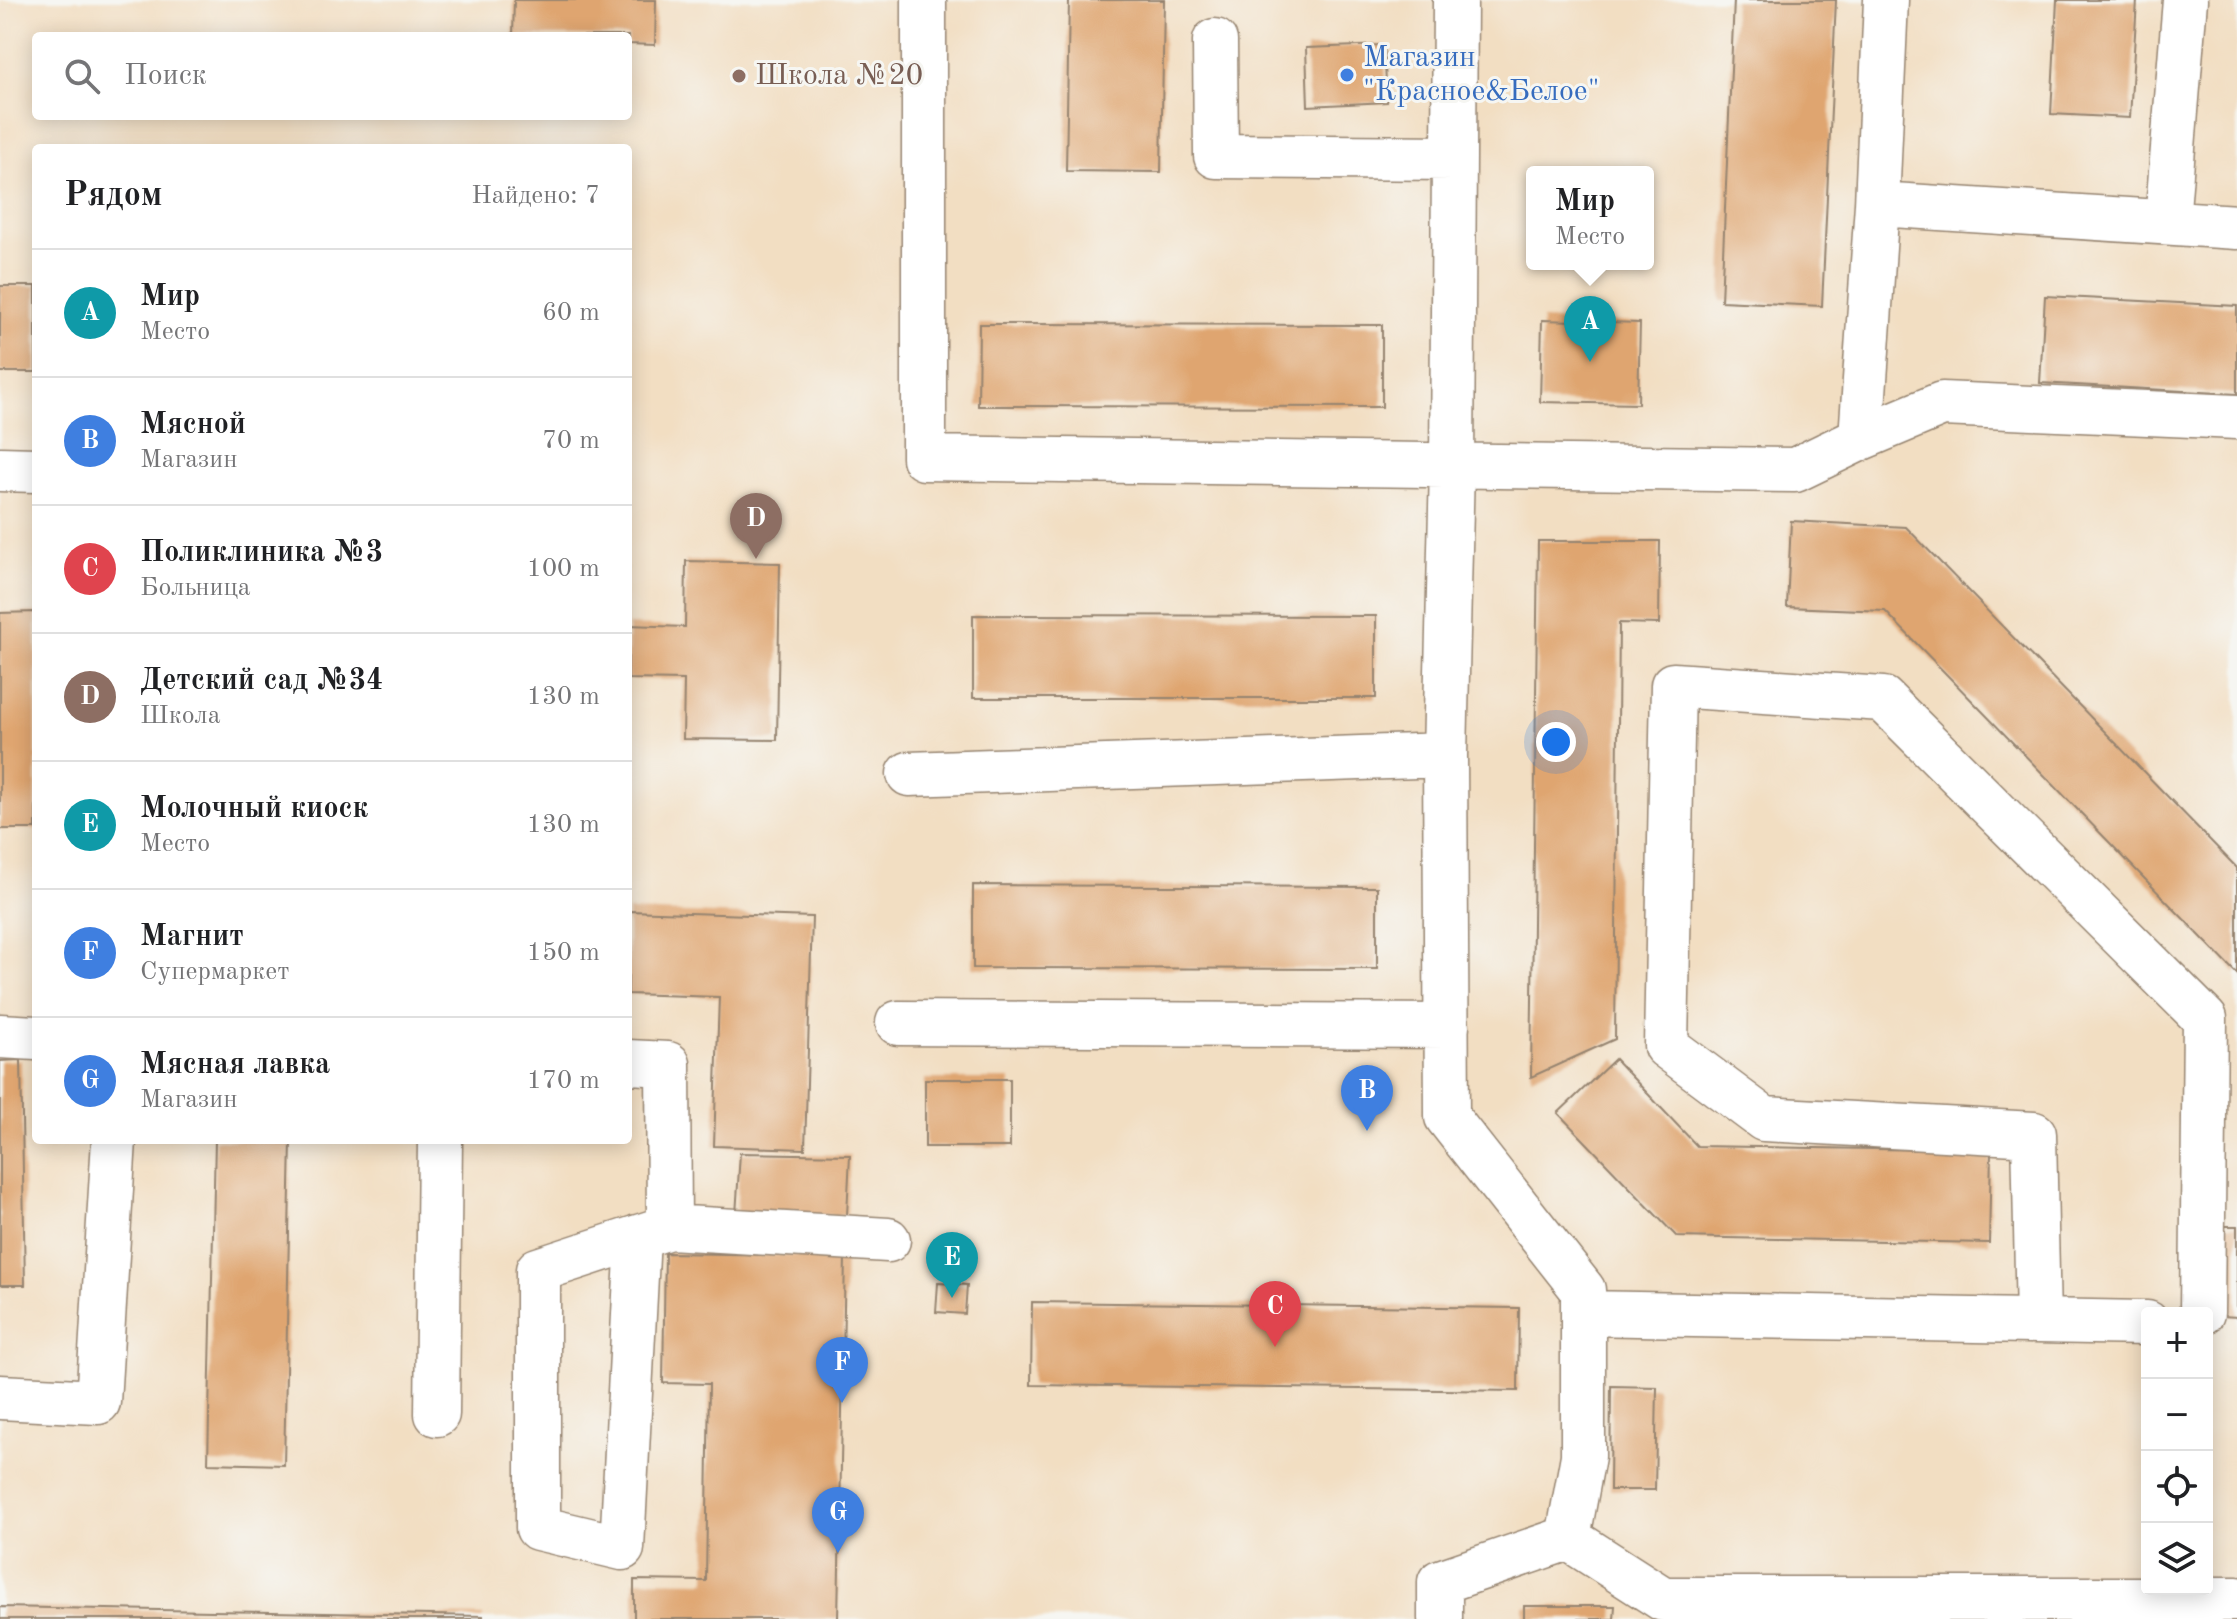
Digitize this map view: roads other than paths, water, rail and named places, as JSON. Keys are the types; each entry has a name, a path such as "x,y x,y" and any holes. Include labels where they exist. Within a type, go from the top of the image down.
{"lane":[{"path":"924,0 924,458 1795,470 1942,404 2237,417"},
{"path":"1455,0 1452,467 1445,755 1447,1117 1583,1290 1583,1456 1568,1538"},
{"path":"1861,438 1877,204 1886,0"},
{"path":"2167,222 2185,0"},
{"path":"1215,41 1216,156 1454,158"},
{"path":"1877,204 2237,227"},
{"path":"0,469 32,470"},
{"path":"2038,1321 2034,1134 1764,1119 1666,1046 1673,685 1883,699 2205,1019 2202,1307"},
{"path":"909,774 1445,755"},
{"path":"898,1023 1447,1026"},
{"path":"0,1036 32,1038"},
{"path":"632,1062 668,1064 654,1232 622,1548 538,1528 538,1270 654,1232 888,1240"},
{"path":"0,1397 98,1402 114,1144"},
{"path":"437,1414 440,1144"},
{"path":"1583,1313 2141,1323"},
{"path":"1568,1538 1663,1599 2237,1599"},
{"path":"1440,1619 1440,1582 1568,1538"}],"place":[{"name":"Магазин \"Красное&Белое\"","path":"1347,75"},
{"name":"Школа №20","path":"739,76"},
{"name":"Мир","path":"1590,362"},
{"name":"Детский сад №34","path":"756,559"},
{"name":"Мясной","path":"1367,1131"},
{"name":"Молочный киоск","path":"952,1298"},
{"name":"Поликлиника №3","path":"1275,1347"},
{"name":"Магнит","path":"842,1403"},
{"name":"Мясная лавка","path":"838,1553"}]}
